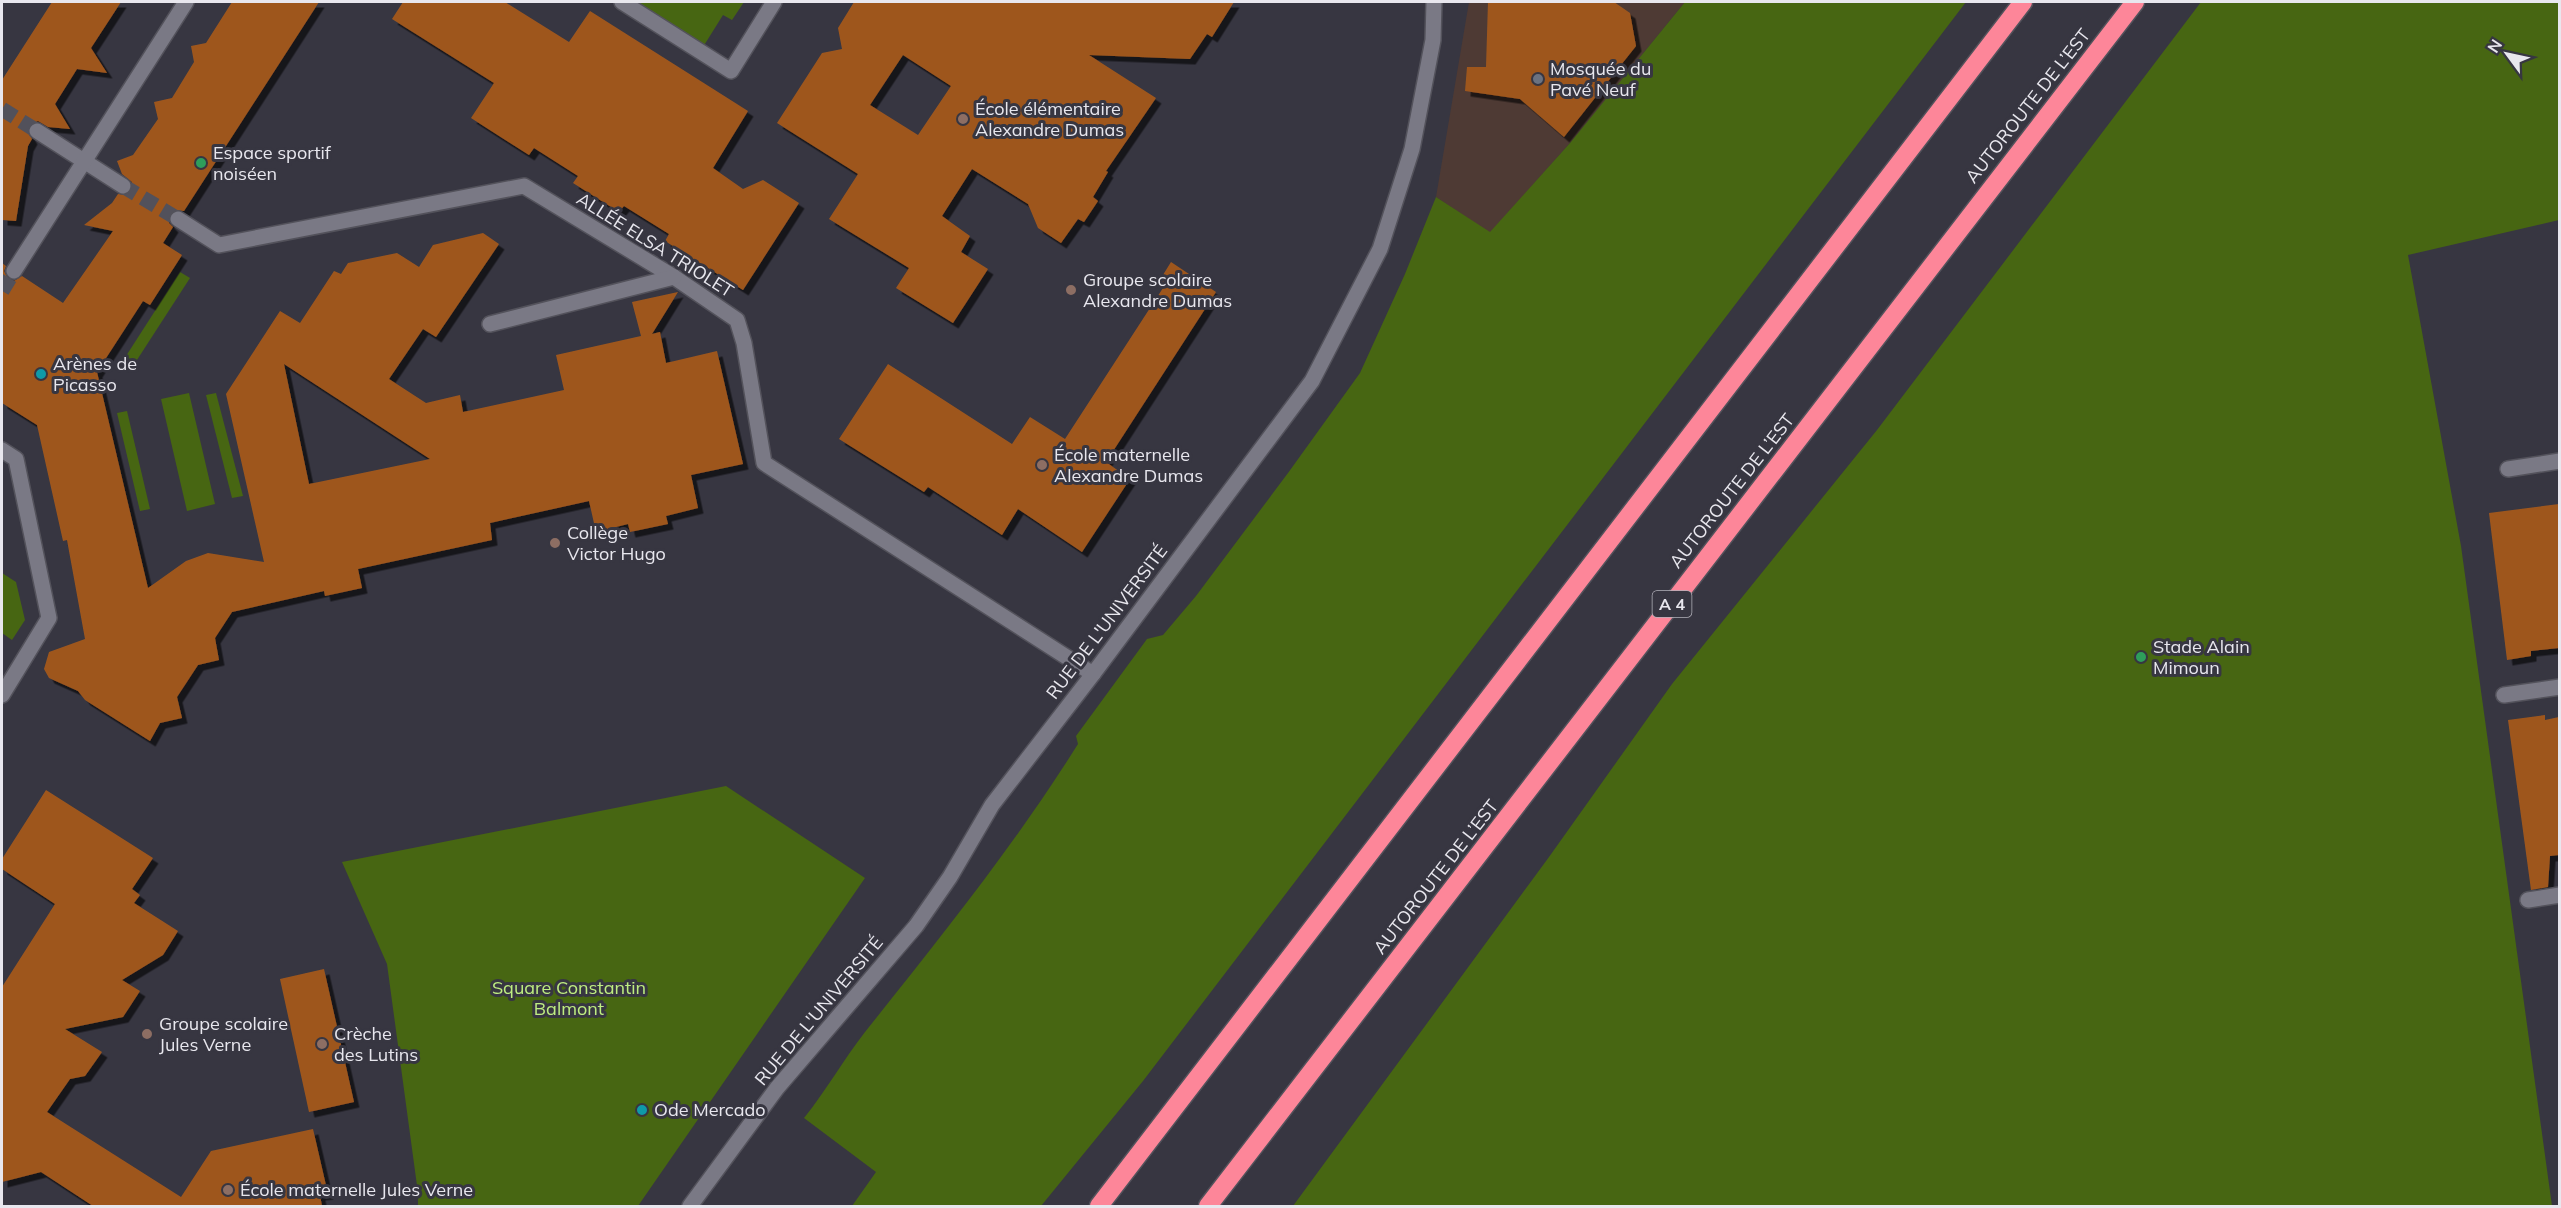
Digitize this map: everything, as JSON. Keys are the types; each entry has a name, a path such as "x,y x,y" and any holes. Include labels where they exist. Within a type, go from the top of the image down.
{"highway":[{"path":"1099,1206 2023,2"},
{"name":"AUTOROUTE DE L’EST","path":"1208,1206 2135,2"}],"street":[{"path":"14,272 186,2"},
{"path":"622,2 731,71 774,2"},
{"name":"RUE DE L'UNIVERSITÉ","path":"690,1206 777,1088 916,926 950,877 992,805 1312,381 1380,249 1412,149 1433,40 1434,2"},
{"path":"37,131 123,186"},
{"name":"ALLÉE ELSA TRIOLET","path":"178,219 219,246 524,186 674,278 737,320 744,344 764,463 1093,674"},
{"path":"490,324 674,278"},
{"path":"2,450 16,459 50,618 2,695"},
{"path":"2508,469 2559,461"},
{"path":"2504,695 2559,687"},
{"path":"2528,900 2559,895"}],"shaded area":[{"path":"1469,2 1685,2 1570,143 1490,233 1436,197"}],"green space":[{"path":"630,2 744,2 732,20 723,15 703,47"},
{"path":"1685,2 1966,2 1143,1081 1041,1206 852,1206 876,1172 804,1118 857,1043 1028,819 1078,744 1076,736 1147,639 1163,635 1196,596 1360,373 1405,274 1436,197 1490,232 1570,143"},
{"name":"Stade Alain Mimoun","path":"2201,2 2559,2 2559,220 2408,255 2461,546 2552,1206 1293,1206 1549,857 1672,684 1877,430"},
{"path":"180,272 190,278 135,363 126,356"},
{"path":"189,393 215,504 187,511 161,399"},
{"path":"216,393 243,496 232,498 206,395"},
{"path":"127,411 150,509 140,511 117,413"},
{"path":"2,573 16,582 25,620 12,640 2,633"},
{"name":"Square Constantin Balmont","path":"726,786 865,878 638,1206 418,1206 387,964 342,862"}],"building":[{"path":"52,2 121,2 91,48 107,73 77,69 55,104 70,129 48,127 38,121 29,125 27,131 32,139 28,146 16,221 2,220 2,80"},
{"path":"232,2 319,2 184,211 174,210 170,214 169,223 173,227 163,243 182,255 150,305 143,301 97,372 148,588 186,561 208,553 264,562 226,394 280,311 300,323 334,271 341,274 348,263 397,253 419,267 433,245 483,233 499,244 436,337 423,329 389,379 426,403 460,395 463,412 564,390 556,355 641,336 632,302 678,292 652,334 660,332 666,363 717,351 743,464 691,475 698,508 666,516 668,524 630,532 628,524 596,532 589,501 490,523 492,540 358,569 362,588 325,596 324,591 232,612 215,638 219,660 198,665 177,697 182,718 160,723 150,741 85,700 78,691 49,678 44,669 49,652 85,639 67,540 63,541 37,425 2,403 2,263 6,266 4,271 8,279 14,281 22,276 63,303 113,231 84,225 112,203 118,194 127,195 131,191 132,182 122,174 117,161 133,155 158,119 154,102 172,98 194,62 191,46 206,43","holes":["284,364 430,459 309,484"]},
{"path":"403,2 505,2 569,42 590,11 748,111 713,168 743,189 763,180 799,203 743,290 665,241 669,234 624,206 619,212 573,183 578,176 534,148 529,155 471,118 494,83 392,19"},
{"path":"854,2 1234,2 1212,37 1207,34 1190,59 1089,55 1156,98 1106,171 1108,172 1093,197 1098,201 1084,222 1078,219 1061,243 1038,228 1028,204 972,169 942,216 970,236 961,252 988,269 953,323 896,288 909,268 829,219 858,174 777,123 822,53 842,49 838,28","holes":["903,55 951,86 918,135 870,105"]},
{"name":"Mosquée du Pavé Neuf","path":"1488,2 1614,2 1630,13 1636,46 1564,137 1520,99 1465,91 1467,67 1486,67"},
{"path":"1171,262 1216,292 1106,462 1130,479 1082,552 1018,509 1002,535 928,487 924,492 839,439 888,364 1012,444 1030,417 1065,439 1163,288 1158,283"},
{"path":"2559,504 2559,648 2531,651 2531,656 2507,660 2489,513"},
{"path":"2545,715 2545,720 2559,717 2559,855 2550,856 2548,887 2531,890 2508,720"},
{"path":"46,790 153,858 132,889 140,895 134,903 178,931 163,955 122,980 140,991 123,1017 65,1029 102,1052 85,1076 70,1079 47,1112 181,1197 211,1151 313,1129 328,1194 320,1195 322,1206 93,1206 41,1172 2,1182 2,987 55,904 2,869 2,859"},
{"path":"324,969 354,1102 309,1112 280,979"}],"tunnel":[{"path":"2,109 37,131"},
{"path":"123,186 178,219"},
{"path":"2,291 14,271"}],"place":[{"name":"Mosquée du Pavé Neuf","path":"1538,79"},
{"name":"École élémentaire Alexandre Dumas","path":"963,119"},
{"name":"Espace sportif noiséen","path":"201,163"},
{"name":"Groupe scolaire Alexandre Dumas","path":"1071,290"},
{"name":"Arènes de Picasso","path":"41,374"},
{"name":"École maternelle Alexandre Dumas","path":"1042,465"},
{"name":"Collège Victor Hugo","path":"555,543"},
{"name":"Stade Alain Mimoun","path":"2141,657"},
{"name":"Groupe scolaire Jules Verne","path":"147,1034"},
{"name":"Crèche des Lutins","path":"322,1044"},
{"name":"Ode Mercado","path":"642,1110"},
{"name":"École maternelle Jules Verne","path":"228,1190"}]}
